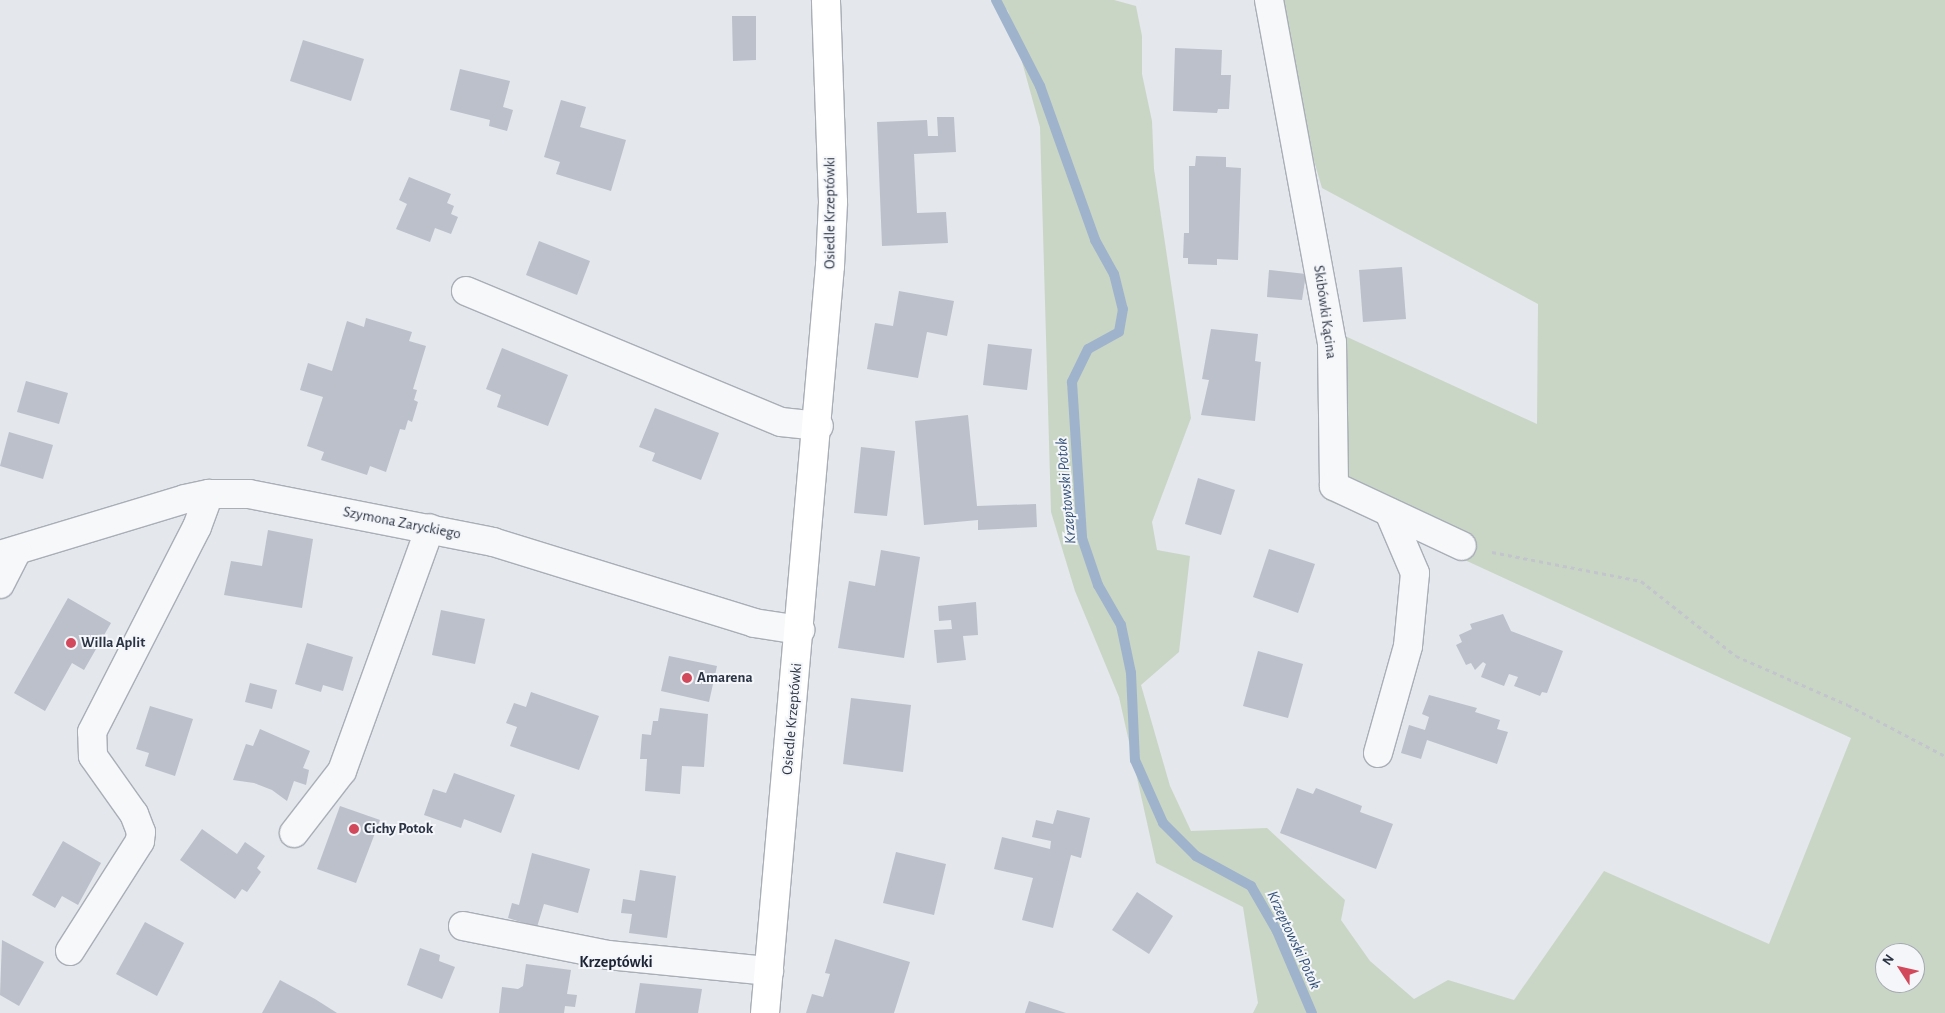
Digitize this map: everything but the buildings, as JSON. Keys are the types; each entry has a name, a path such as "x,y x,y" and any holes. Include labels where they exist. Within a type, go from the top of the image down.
{"main road":[{"name":"Osiedle Krzeptówki","path":"765,1013 819,426 832,202 826,0"}],"street":[{"name":"Skibówki Kącina","path":"1269,0 1332,342 1334,486 1462,546"},
{"path":"466,291 781,422 819,426"},
{"path":"70,951 140,841 141,832 134,814 93,756 92,732 197,526 209,494"},
{"name":"Szymona Zaryckiego","path":"9,553 209,494 250,494 430,528 518,550 754,623 800,630"},
{"path":"1378,753 1408,646 1415,573 1389,512"},
{"path":"294,833 342,771 430,528"},
{"path":"0,584 9,553"},
{"path":"463,926 608,955 769,971"}],"path":[{"path":"1462,546 1641,581 1736,656 1848,705 1945,756"}],"green space":[{"path":"996,0 1114,0 1136,6 1142,36 1142,74 1152,121 1154,169 1191,418 1152,522 1157,550 1190,556 1179,652 1141,685 1170,786 1191,831 1267,828 1345,900 1341,920 1370,961 1414,999 1448,980 1514,1000 1604,871 1769,944 1851,738 1391,526 1326,500 1321,325 1537,424 1538,304 1322,188 1293,90 1279,0 1945,0 1945,1013 1253,1013 1258,1003 1243,907 1156,863 1119,697 1075,591 1051,512 1040,127 1008,11"}],"waterway":[{"name":"Krzeptowski Potok","path":"996,0 1040,86 1095,240 1114,274 1123,309 1119,332 1088,349 1072,382 1082,538 1098,585 1121,625 1131,673 1135,760 1163,823 1196,856 1251,886 1277,931 1312,1013"}],"place":[{"name":"Willa Aplit","path":"71,643"},
{"name":"Amarena","path":"687,678"},
{"name":"Cichy Potok","path":"354,829"}],"district":[{"name":"Krzeptówki","path":"616,962"}]}
